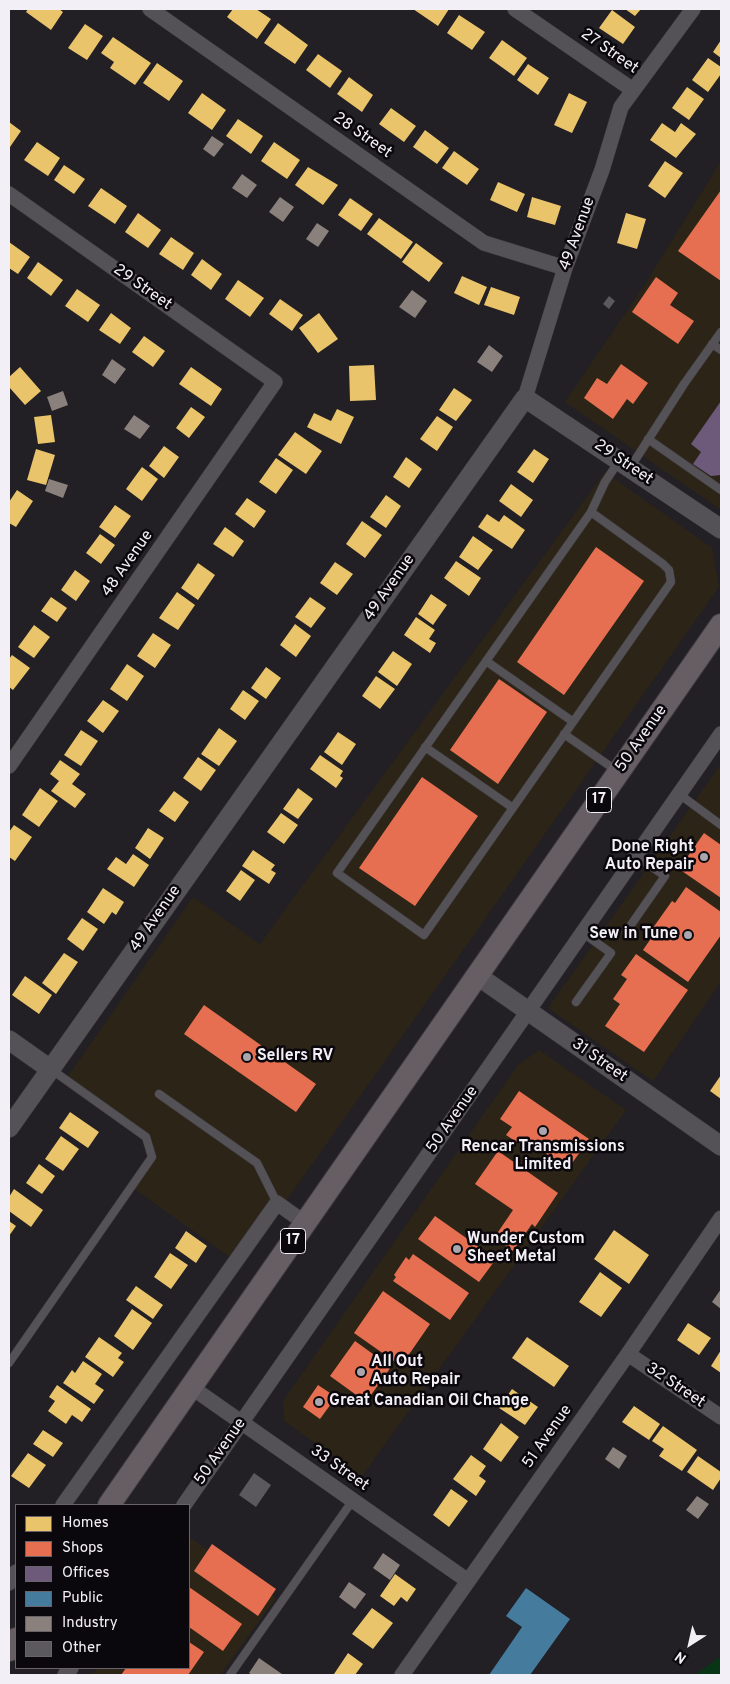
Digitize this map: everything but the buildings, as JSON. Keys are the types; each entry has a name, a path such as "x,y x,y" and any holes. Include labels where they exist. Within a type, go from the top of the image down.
{"main road":[{"name":"50 Avenue","path":"110,1504 721,625"}],"street":[{"name":"28 Street","path":"150,9 484,242 565,268"},
{"name":"27 Street","path":"515,9 633,90"},
{"name":"49 Avenue","path":"9,1128 525,398 565,268 602,170 621,107 693,9"},
{"name":"29 Street","path":"9,194 275,382"},
{"name":"48 Avenue","path":"9,766 275,382"},
{"name":"29 Street","path":"525,398 721,529"},
{"name":"50 Avenue","path":"185,1504 721,734"},
{"name":"31 Street","path":"478,976 721,1146"},
{"path":"9,1040 50,1069"},
{"path":"64,1504 277,1204 305,1223"},
{"name":"51 Avenue","path":"402,1675 628,1354 721,1218"},
{"name":"32 Street","path":"628,1354 721,1417"},
{"name":"33 Street","path":"191,1387 468,1581"}],"lane":[{"path":"591,512 663,564 669,570 671,582 424,935 337,873 591,512 605,482 648,439 721,332"},
{"path":"712,344 721,350"},
{"path":"648,439 721,490"},
{"path":"486,660 572,721"},
{"path":"564,734 619,772"},
{"path":"425,747 513,808"},
{"path":"678,794 721,825"},
{"path":"626,932 665,876 636,856"},
{"path":"576,1002 611,952 583,933"},
{"path":"9,1363 152,1157 146,1137 50,1069"},
{"path":"159,1094 257,1163 277,1204"},
{"path":"230,1675 353,1500"}],"shaded area":[{"path":"721,161 721,510 565,402 646,283"},
{"path":"605,472 712,548 719,587 241,1265 133,1188 154,1158 150,1137 66,1079 193,897 260,944"},
{"path":"721,764 721,981 653,1081 548,1008"},
{"path":"539,1050 626,1110 362,1476 284,1421 283,1401 518,1065"},
{"path":"190,1538 276,1598 220,1675 92,1675 96,1669 190,1669"}],"green space":[{"path":"721,1656 721,1675 695,1675"}],"place":[{"name":"Done Right Auto Repair","path":"704,857"},
{"name":"Sew in Tune","path":"688,935"},
{"name":"Sellers RV","path":"247,1057"},
{"name":"Rencar Transmissions Limited","path":"543,1131"},
{"name":"Wunder Custom Sheet Metal","path":"457,1249"},
{"name":"All Out Auto Repair","path":"361,1372"},
{"name":"Great Canadian Oil Change","path":"319,1402"}]}
